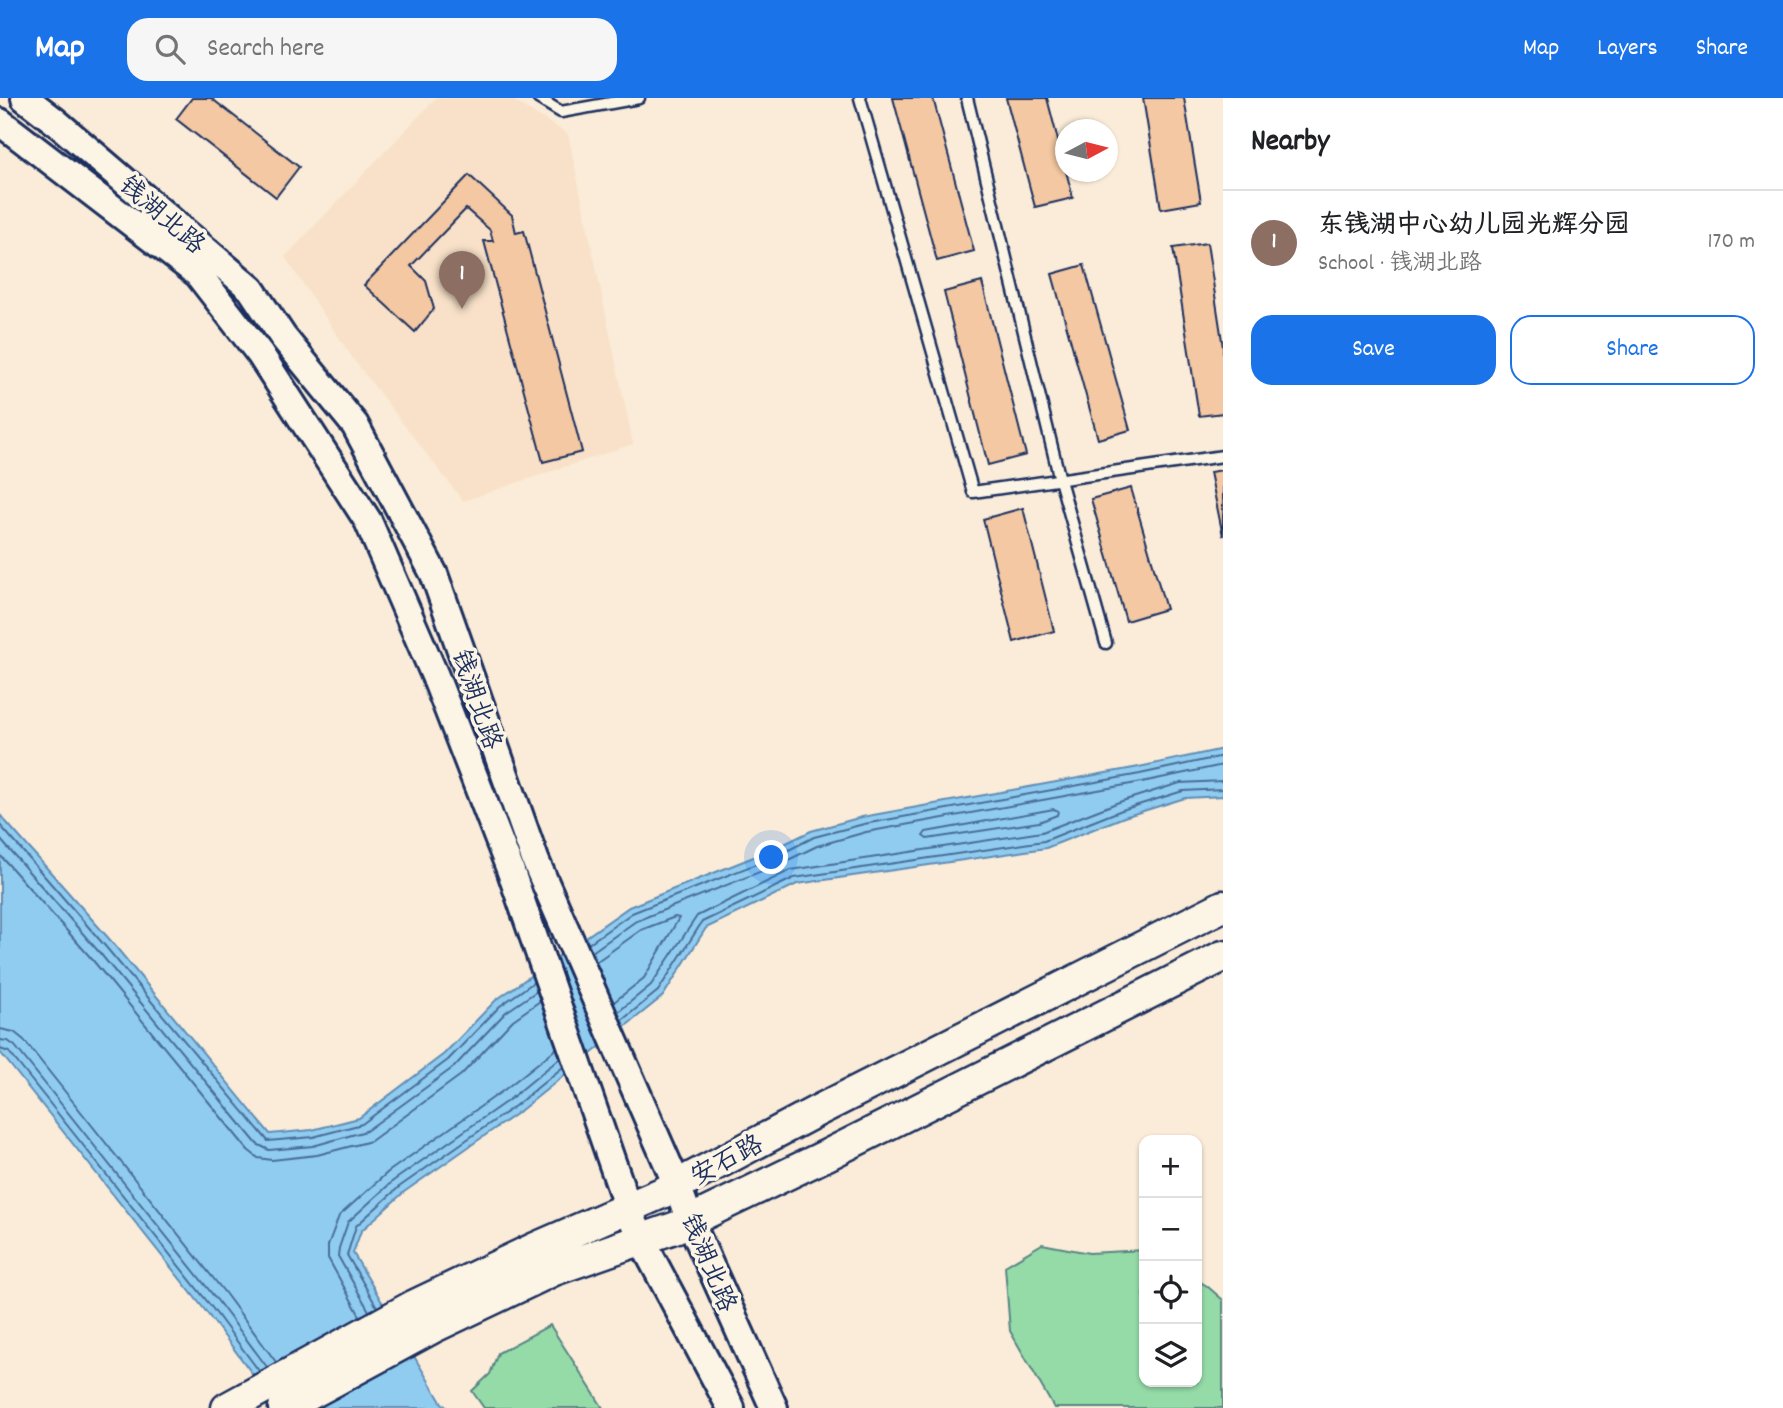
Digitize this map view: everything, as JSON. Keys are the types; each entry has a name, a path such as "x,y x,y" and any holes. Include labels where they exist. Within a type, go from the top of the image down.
{"main road":[{"name":"安石路","path":"284,1408 533,1249 677,1185 817,1111 1223,906"},
{"name":"安石路","path":"239,1401 424,1317 690,1221 951,1094 1223,956"}],"street":[{"name":"钱湖北路","path":"25,98 251,289 283,337 355,425 434,574 536,862 677,1185 690,1221 774,1408"},
{"name":"钱湖北路","path":"0,122 198,274 260,354 368,521 435,676 510,869 628,1208 641,1239 731,1408"}],"lane":[{"path":"538,98 561,112 639,98"},
{"path":"860,98 973,492 1223,456"},
{"path":"967,98 1060,480 1106,643"}],"shaded area":[{"path":"436,98 509,98 568,134 633,444 463,501 354,360 285,257"}],"green space":[{"path":"1042,1244 1089,1253 1139,1250 1139,1387 1202,1387 1202,1283 1207,1286 1223,1300 1223,1408 1054,1408 1010,1331 1005,1266"},
{"path":"550,1325 603,1408 484,1408 472,1391 490,1374 498,1353"}],"water":[{"path":"1223,749 1223,796 1185,798 1124,817 1046,848 797,884 706,928 663,996 520,1111 404,1192 361,1231 353,1253 447,1408 278,1408 204,1309 0,1052 0,815 111,941 270,1134 312,1130 359,1118 444,1054 496,1000 629,907 776,848 811,831 862,817 1139,767"}],"building":[{"path":"192,98 211,98 299,167 276,197 176,119"},
{"path":"893,98 933,98 974,251 937,261"},
{"path":"1006,98 1047,98 1055,129 1055,182 1069,182 1073,198 1035,207"},
{"path":"1143,98 1184,98 1201,202 1161,209"},
{"path":"469,175 512,215 516,233 524,231 582,452 543,462 484,241 493,241 490,230 466,209 411,266 426,281 434,309 415,332 364,285"},
{"path":"1207,243 1223,347 1223,413 1199,416 1173,248"},
{"path":"1084,265 1130,430 1098,439 1052,274"},
{"path":"982,282 1026,455 988,465 944,292"},
{"path":"1223,470 1223,536 1210,472"},
{"path":"1131,488 1166,609 1126,621 1091,499"},
{"path":"1023,508 1054,631 1014,642 983,519"}],"place":[{"name":"东钱湖中心幼儿园光辉分园","path":"462,309"}]}
